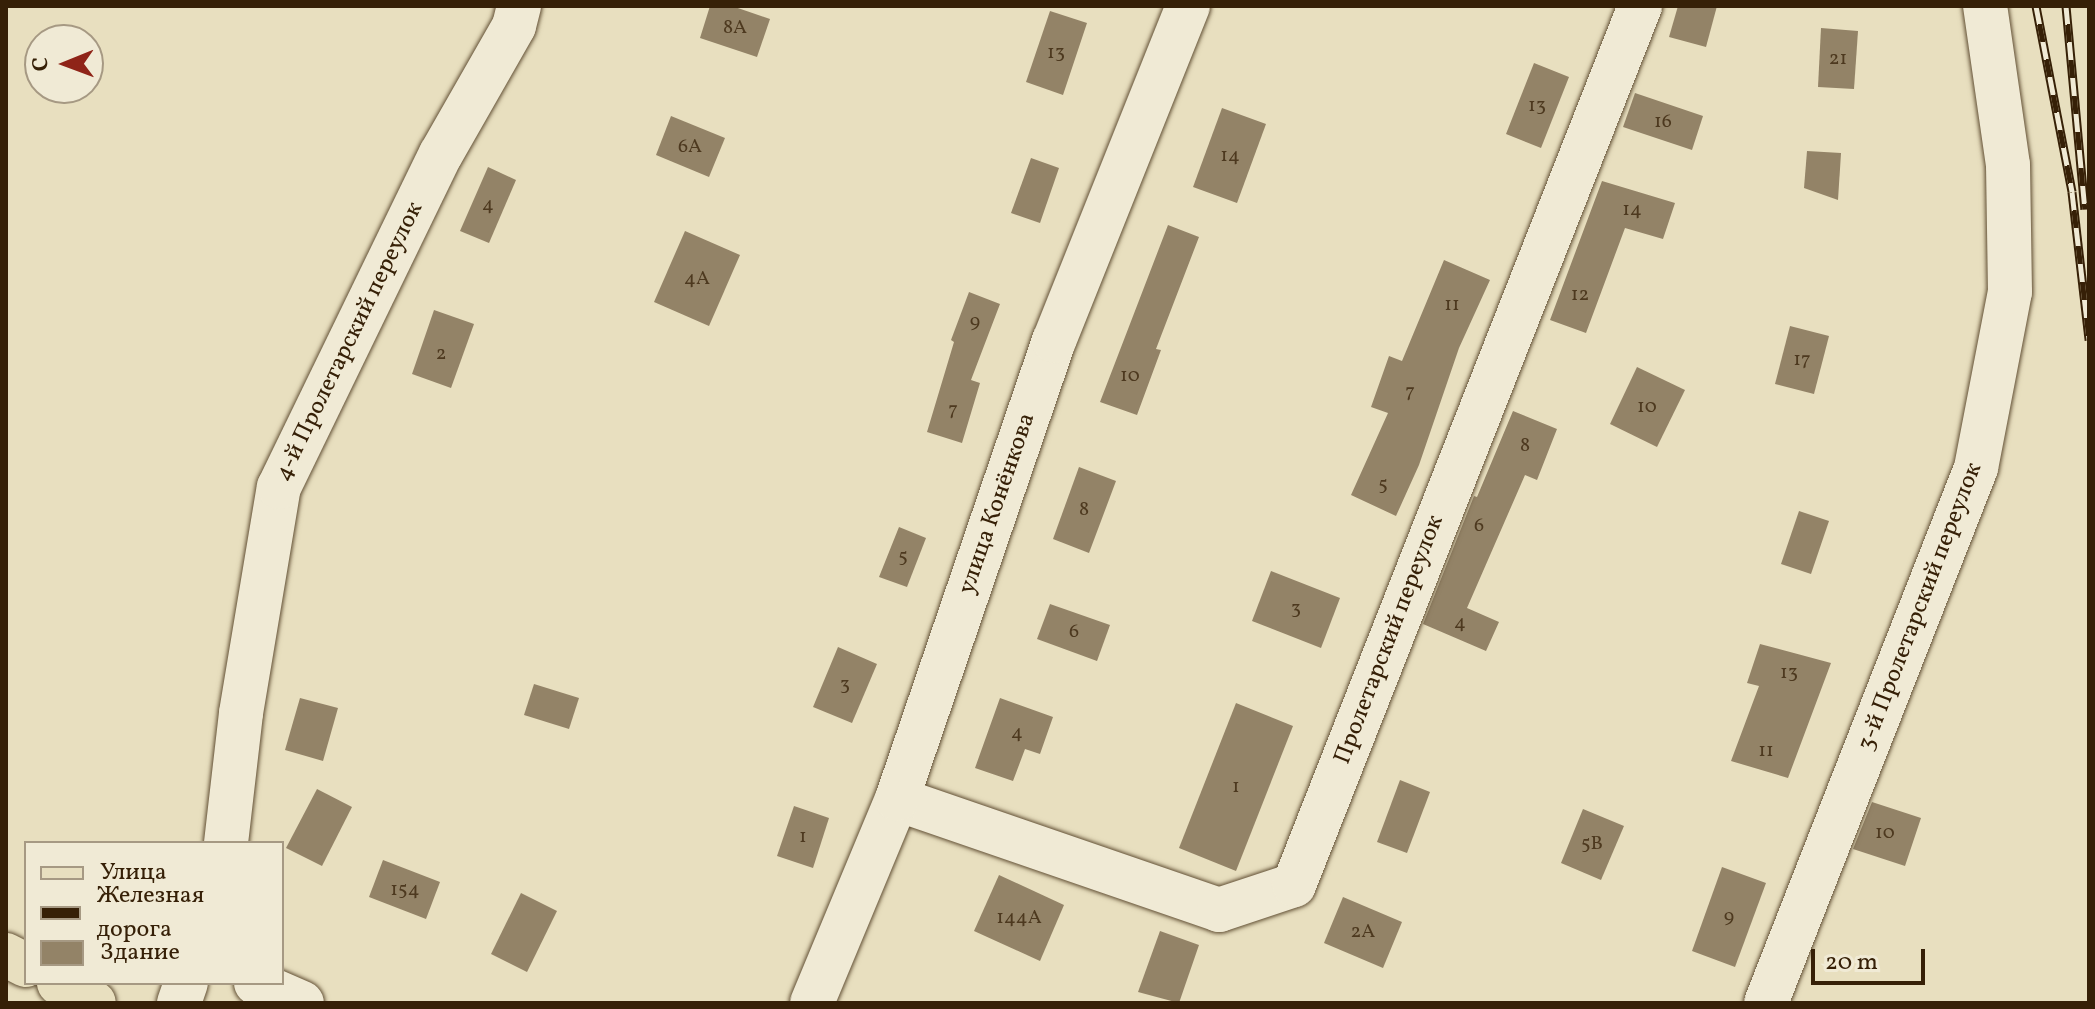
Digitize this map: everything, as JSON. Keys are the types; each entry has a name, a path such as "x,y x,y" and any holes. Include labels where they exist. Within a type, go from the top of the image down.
{"main road":[{"path":"6,955 24,964"},
{"path":"61,985 94,1003"}],"street":[{"name":"4-й Пролетарский переулок","path":"226,841 241,713 279,487 441,154 514,26 519,6"},
{"name":"улица Конёнкова","path":"812,1003 897,799 1054,341 1188,6"},
{"name":"Пролетарский переулок","path":"897,799 1219,910 1294,885 1640,6"},
{"name":"3-й Пролетарский переулок","path":"1766,1003 1976,468 2010,292 2008,165 1985,6"},
{"path":"261,985 302,1003"}],"building":[{"path":"710,6 732,6 770,19 757,57 700,38"},
{"path":"1678,6 1717,6 1706,47 1669,37"},
{"path":"1050,11 1087,23 1063,95 1026,82"},
{"path":"1821,28 1858,31 1854,89 1818,87"},
{"path":"1534,63 1569,77 1541,148 1506,134"},
{"path":"1635,93 1703,116 1692,150 1623,127"},
{"path":"1222,108 1266,124 1237,203 1193,187"},
{"path":"671,116 725,138 709,177 656,155"},
{"path":"1807,151 1841,153 1838,200 1804,188"},
{"path":"1031,158 1059,168 1040,223 1011,213"},
{"path":"488,167 516,180 489,243 460,231"},
{"path":"1602,181 1675,203 1663,239 1625,228 1586,333 1550,320"},
{"path":"1168,225 1199,237 1156,349 1161,350 1137,415 1100,402"},
{"path":"685,231 740,255 709,326 654,302"},
{"path":"1444,260 1490,280 1459,348 1419,465 1396,516 1351,495 1388,413 1371,407 1389,356 1402,361"},
{"path":"969,292 1000,304 971,380 980,383 962,443 927,432 954,342 951,340"},
{"path":"434,310 474,324 451,388 412,374"},
{"path":"1790,326 1829,336 1814,394 1775,384"},
{"path":"1637,367 1685,390 1657,447 1610,424"},
{"path":"1513,411 1557,429 1537,480 1525,475 1467,608 1499,622 1486,651 1423,624 1474,496 1477,497"},
{"path":"1079,467 1116,481 1089,553 1053,539"},
{"path":"1799,511 1829,521 1811,574 1781,564"},
{"path":"899,527 926,538 907,587 879,577"},
{"path":"1271,571 1340,598 1321,648 1252,621"},
{"path":"1050,604 1110,625 1097,661 1037,639"},
{"path":"1760,644 1831,663 1788,778 1731,761 1759,686 1747,683"},
{"path":"838,647 877,664 852,723 813,707"},
{"path":"534,684 579,698 569,729 524,715"},
{"path":"300,698 338,708 323,761 285,750"},
{"path":"1000,698 1053,717 1040,754 1025,749 1013,781 975,768"},
{"path":"1236,703 1293,726 1236,871 1179,848"},
{"path":"1400,780 1430,792 1407,853 1377,842"},
{"path":"317,789 352,807 322,866 286,848"},
{"path":"1872,802 1921,818 1905,866 1853,849"},
{"path":"794,806 829,818 813,868 777,856"},
{"path":"1583,809 1624,826 1601,880 1561,863"},
{"path":"383,860 440,882 426,919 369,897"},
{"path":"1722,867 1766,883 1735,967 1692,951"},
{"path":"999,875 1064,905 1040,961 974,931"},
{"path":"521,893 557,911 527,972 491,954"},
{"path":"1343,897 1402,922 1383,968 1324,943"},
{"path":"1160,931 1199,945 1179,1003 1138,992"}],"railway":[{"path":"2036,6 2072,192 2089,340"},
{"path":"2066,6 2085,209"}]}
